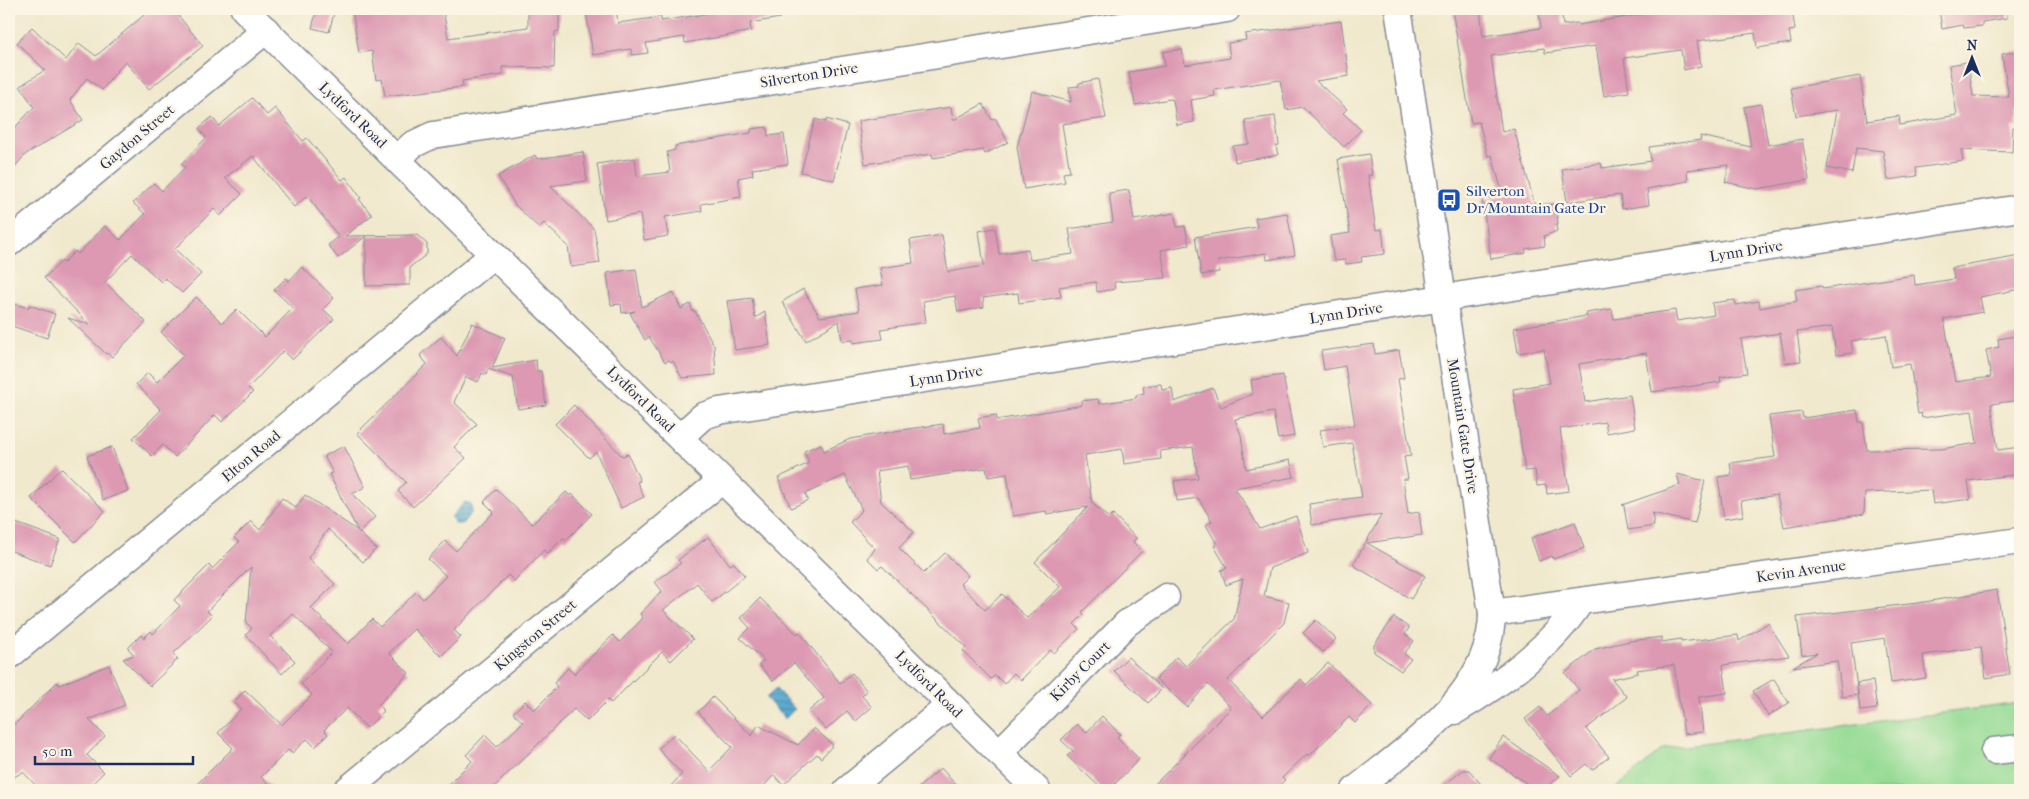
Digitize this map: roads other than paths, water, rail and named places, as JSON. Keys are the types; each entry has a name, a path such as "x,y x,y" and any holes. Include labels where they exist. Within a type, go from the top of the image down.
{"street":[{"name":"Lydford Road","path":"244,9 1037,790"},
{"name":"Silverton Drive","path":"398,159 412,145 433,135 1227,9"},
{"name":"Mountain Gate Drive","path":"1355,790 1435,723 1476,675 1484,660 1490,642 1492,613 1398,9"},
{"name":"Gaydon Street","path":"9,243 266,30"},
{"name":"Lynn Drive","path":"680,437 703,416 719,411 2020,208"},
{"name":"Elton Road","path":"9,656 493,255"},
{"name":"Kingston Street","path":"347,790 722,480"},
{"name":"Kevin Avenue","path":"1492,613 2020,541"},
{"name":"Kirby Court","path":"999,752 1127,623 1166,597"},
{"path":"1435,723 1493,688 1562,628 1581,601"},
{"path":"847,790 950,705"},
{"path":"1994,752 2020,748"}],"water":[{"path":"465,502 471,504 472,512 462,524 455,524 451,517"},
{"path":"776,689 795,709 785,719 766,698"}],"place":[{"name":"Silverton Dr/Mountain Gate Dr","path":"1449,200"}]}
